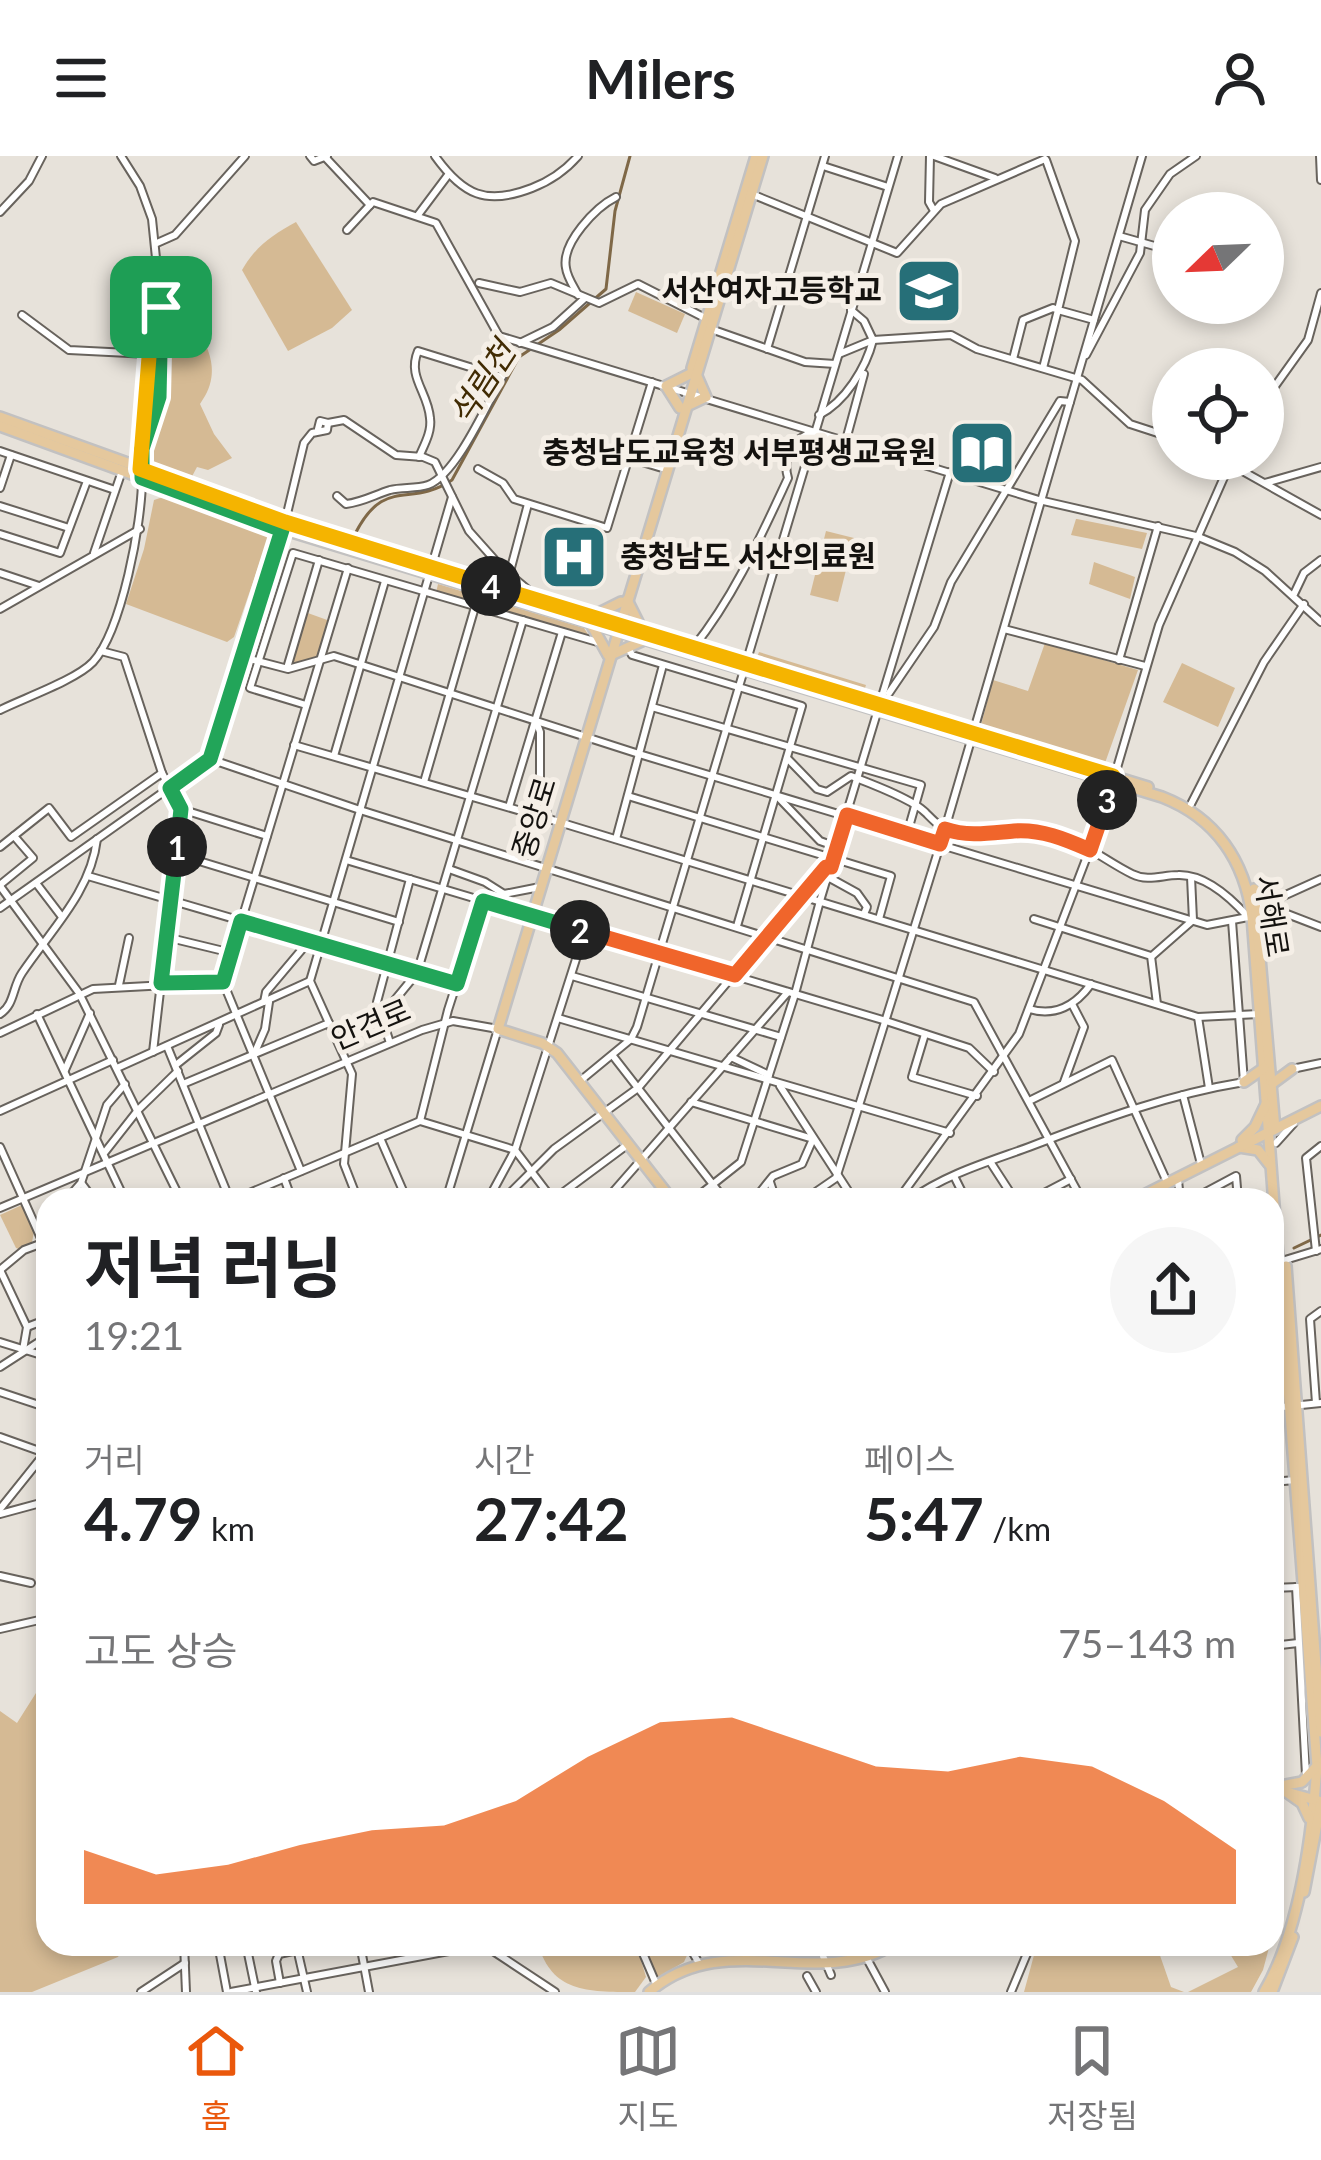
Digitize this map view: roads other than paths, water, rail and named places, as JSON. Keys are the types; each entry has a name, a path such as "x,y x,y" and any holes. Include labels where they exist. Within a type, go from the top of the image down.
{"main road":[{"name":"중앙로","path":"624,601 760,156"},
{"path":"693,374 706,397 683,407 666,386 693,374"},
{"name":"중앙로","path":"498,1030 546,866 554,820 585,736 683,407"},
{"name":"서해로","path":"0,422 122,471 141,473"},
{"name":"서해로","path":"0,422 284,526 1190,804 1234,845 1249,874 1273,1188"},
{"name":"서해로","path":"430,571 542,601 591,620"},
{"path":"624,601 643,636 609,656 591,620 624,601"},
{"name":"서해로","path":"643,636 693,647 745,667"},
{"name":"서해로","path":"972,736 1096,770 1172,801 1212,828 1240,869 1254,914 1259,1014 1267,1063"},
{"path":"503,1010 514,1034"},
{"name":"안견로","path":"498,1030 549,1047 663,1188"},
{"path":"1234,1147 1255,1127 1269,1094 1292,1069 1267,1063 1244,1082 1269,1094"},
{"path":"1156,1188 1321,1106"},
{"name":"서해로","path":"1272,1129 1280,1188"},
{"path":"1234,1147 1258,1150 1273,1175"},
{"name":"서해로","path":"1284,1237 1321,1732"},
{"name":"서해로","path":"1284,1336 1294,1407 1299,1587 1319,1768 1318,1798"},
{"path":"1285,1788 1319,1768"},
{"path":"1285,1788 1318,1798"},
{"path":"1285,1788 1304,1805 1315,1825"},
{"path":"1310,1841 1318,1798"},
{"path":"1268,1992 1289,1952 1318,1798"},
{"path":"653,1989 700,1965 831,1975 874,1956"}],"street":[{"path":"0,212 29,181 42,156"},
{"path":"122,156 140,186 157,243 159,397 142,449"},
{"path":"157,243 179,231 245,156"},
{"path":"310,156 314,161 326,156 370,205 436,223 500,336 1039,500 1196,536 1240,555 1294,594 1321,622"},
{"path":"434,156 448,175 474,194 508,199 556,176 578,156"},
{"path":"580,1081 631,1040 646,998 898,156"},
{"path":"933,209 929,202 932,156 995,178"},
{"path":"821,1188 836,1178 886,1021 1142,156"},
{"path":"1082,363 1143,242 1145,210 1170,174 1196,156"},
{"path":"1320,156 1321,180"},
{"path":"748,193 871,244 902,252 933,209 1015,166 1046,157 1075,242 1043,368"},
{"path":"767,349 824,161 888,187"},
{"path":"418,215 448,175"},
{"path":"589,299 566,269 567,254 588,217 616,197"},
{"path":"346,230 370,205"},
{"path":"1119,236 1152,245"},
{"path":"479,283 520,292 551,284 589,299"},
{"path":"521,344 589,299 638,284 709,324 767,349 805,362 835,364"},
{"path":"1284,374 1308,340 1321,292"},
{"path":"0,710 87,667 100,651 140,529 152,320 161,307"},
{"path":"1013,359 1023,320 1053,308 1094,320"},
{"path":"846,440 873,340 864,320 851,310"},
{"path":"22,315 69,350 149,353"},
{"path":"838,354 873,340 951,335 977,349 1077,378 1130,424 1152,431"},
{"path":"490,373 500,336"},
{"path":"338,496 346,504 362,503 444,476 502,377 418,351 413,372 431,419 419,457"},
{"path":"820,415 827,413 867,364"},
{"path":"478,469 503,483 513,499 607,528 652,382"},
{"path":"882,706 934,627 951,582 1004,489 1060,400 1070,402"},
{"path":"0,908 210,759 284,526 305,442 319,429 326,430 328,423 344,420 396,455 431,460 444,476 469,531 509,575 542,601"},
{"path":"693,647 724,605 752,554 788,478 784,467 793,445 815,431"},
{"path":"0,451 115,490"},
{"path":"0,488 11,455"},
{"path":"629,458 662,468"},
{"path":"1265,483 1321,467"},
{"path":"93,556 122,471"},
{"path":"709,1188 741,1162 950,472"},
{"path":"907,1188 1005,1057 1029,1009 1090,850 1167,602 1220,480"},
{"path":"1260,480 1321,515"},
{"path":"0,534 58,554 87,481"},
{"path":"353,1188 344,1164 352,1082 310,981 451,494"},
{"path":"505,590 528,504"},
{"path":"0,506 69,528"},
{"path":"1119,660 1158,526"},
{"path":"0,609 140,529"},
{"path":"306,705 250,688 291,554 601,643"},
{"path":"287,668 319,560"},
{"path":"1294,594 1304,573 1321,560"},
{"path":"302,1171 223,982 348,568"},
{"path":"0,573 39,586"},
{"path":"334,757 386,580"},
{"path":"1190,804 1265,659 1304,603"},
{"path":"424,782 476,606"},
{"path":"380,1018 418,973 523,620"},
{"path":"1004,629 1146,666"},
{"path":"509,807 562,632"},
{"path":"628,648 632,655 802,706 737,926"},
{"path":"100,651 124,657 162,773 181,809 153,1052"},
{"path":"242,657 287,668 331,656 361,664 639,754 1208,926 1254,914 1321,880"},
{"path":"616,839 663,664"},
{"path":"652,707 921,785 907,834"},
{"path":"536,721 540,783 554,820"},
{"path":"294,745 1198,1017 1259,1014"},
{"path":"1096,770 1119,756"},
{"path":"787,758 817,789 826,792 843,779 858,779 962,835 1016,831 1056,835 1136,876 1203,880 1254,914 1282,912 1321,927"},
{"path":"210,759 974,1002 1076,1188"},
{"path":"0,848 49,808 70,837 162,773"},
{"path":"776,795 820,841 837,847"},
{"path":"628,796 891,876 879,919"},
{"path":"181,809 267,836"},
{"path":"14,836 33,858 0,885 79,993 176,1188"},
{"path":"0,1014 11,1004 19,978 42,941 76,898 88,876 97,839"},
{"path":"176,854 399,922"},
{"path":"346,860 969,1048 994,1072"},
{"path":"516,1188 554,1149 638,1088 833,862"},
{"path":"448,869 508,895 540,887"},
{"path":"88,876 457,984"},
{"path":"828,877 857,892 858,900 867,907 864,914"},
{"path":"1191,877 1193,920"},
{"path":"390,1043 377,1002 410,879"},
{"path":"36,883 62,917"},
{"path":"420,1120 483,901"},
{"path":"1034,919 1151,956"},
{"path":"1151,956 1193,920"},
{"path":"931,1188 953,1175 1136,1109 1244,1082 1232,921"},
{"path":"494,1188 515,1150 585,931"},
{"path":"166,937 232,953"},
{"path":"119,985 129,938"},
{"path":"253,1054 266,1029 266,992 309,941"},
{"path":"1151,956 1157,1004"},
{"path":"572,976 782,1037"},
{"path":"0,1111 69,1079 153,1052 310,981"},
{"path":"0,1033 79,993 119,985 223,982"},
{"path":"1029,1009 1054,1012 1072,1004 1091,984"},
{"path":"617,1188 792,993"},
{"path":"1064,1082 1084,1027 1072,1004"},
{"path":"65,1070 90,1012"},
{"path":"37,1014 119,1188"},
{"path":"1198,1017 1209,1088"},
{"path":"558,1018 769,1077"},
{"path":"105,1152 185,1054 215,1033 220,1022"},
{"path":"183,1084 329,1022"},
{"name":"안견로","path":"46,1188 445,1022 498,1030"},
{"name":"중앙로","path":"450,1188 498,1030"},
{"path":"925,1034 912,1077 977,1096"},
{"path":"167,1046 227,1188"},
{"path":"613,1055 715,1188"},
{"path":"731,1057 778,1083 950,1133"},
{"path":"1029,1101 1112,1060 1176,1188"},
{"path":"1292,1069 1321,1063"},
{"path":"778,1083 844,1188"},
{"path":"85,1188 82,1173 96,1132 107,1105 125,1084"},
{"path":"1269,1094 1285,1117 1306,1113"},
{"path":"1183,1095 1201,1164"},
{"path":"691,1102 813,1139"},
{"path":"1276,1143 1306,1113"},
{"path":"260,1188 420,1120 515,1150 544,1188"},
{"path":"380,1138 402,1188"},
{"path":"765,1188 773,1177 802,1164 813,1139"},
{"path":"569,1188 629,1143"},
{"path":"1286,1260 1317,1248 1306,1158 1321,1146"},
{"path":"0,1147 36,1229"},
{"path":"990,1161 1007,1188"},
{"path":"953,1175 960,1188"},
{"path":"1219,1188 1236,1176 1237,1188"},
{"path":"284,1178 288,1188"},
{"path":"1054,1188 1071,1179"},
{"path":"770,1182 772,1188"},
{"path":"522,1183 523,1188"},
{"path":"78,1188 82,1184"},
{"name":"안견로","path":"0,1208 36,1192"},
{"path":"23,1350 27,1327 0,1270 36,1245"},
{"path":"1284,1407 1319,1403 1310,1318 1321,1311"},
{"path":"27,1327 36,1323"},
{"path":"0,1342 36,1354"},
{"path":"0,1367 36,1343"},
{"path":"0,1392 36,1404"},
{"path":"0,1437 36,1450"},
{"path":"0,1511 36,1467"},
{"path":"1284,1481 1295,1480"},
{"path":"0,1511 36,1504"},
{"path":"0,1576 32,1583"},
{"path":"1284,1588 1299,1587 1306,1778"},
{"path":"0,1629 36,1621"},
{"path":"1284,1645 1300,1643"},
{"path":"185,1956 186,1992"},
{"path":"221,1956 229,1992 421,1956"},
{"path":"248,1956 255,1990"},
{"path":"278,1956 280,1983"},
{"path":"299,1956 307,1992"},
{"path":"362,1956 369,1992"},
{"path":"502,1956 555,1992"},
{"path":"643,1956 653,1989"},
{"path":"695,1956 700,1965"},
{"path":"823,1956 831,1975"},
{"path":"867,1956 885,1992"},
{"path":"1011,1992 1026,1956"},
{"path":"141,1992 185,1963"},
{"path":"807,1976 816,1992"}],"waterway":[{"name":"석림천","path":"355,534 377,505 452,480 519,357 606,289 615,211 630,156"},
{"path":"1294,1248 1321,1235"}],"place":[{"name":"서산여자고등학교","path":"929,291"},
{"name":"충청남도교육청 서부평생교육원","path":"982,453"},
{"name":"충청남도 서산의료원","path":"574,557"}]}
